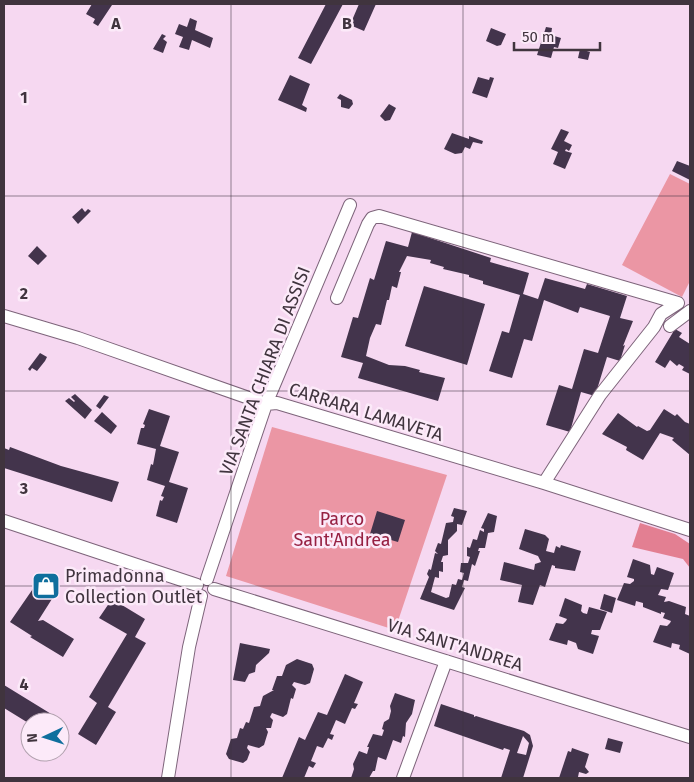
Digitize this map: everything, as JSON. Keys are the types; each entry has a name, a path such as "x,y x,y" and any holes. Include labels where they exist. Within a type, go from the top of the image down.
{"street":[{"name":"VIA SANTA CHIARA DI ASSISI","path":"168,778 189,646 205,587 266,404 350,205"},
{"path":"337,298 368,224 372,218 379,216 678,303 660,314 654,327 600,396 544,483"},
{"path":"670,326 690,311"},
{"name":"CARRARA LAMAVETA","path":"4,316 78,338 266,404 278,403 689,528"},
{"name":"VIA SANT'ANDREA","path":"4,521 205,587 689,736"},
{"path":"403,778 446,661"}],"green space":[{"path":"670,174 690,184 690,281 682,297 622,265"},
{"name":"Parco Sant'Andrea","path":"272,427 447,475 395,630 226,576"}],"shaded area":[{"path":"640,523 675,534 690,544 690,568 683,559 632,547"}],"building":[{"path":"92,4 112,5 98,26 93,23 95,19 86,14"},
{"path":"326,4 343,4 311,64 298,58"},
{"path":"359,4 376,4 364,31 350,25"},
{"path":"190,18 197,21 195,30 213,38 210,48 192,40 189,50 179,47 183,37 175,34 179,24 187,27"},
{"path":"546,27 552,28 551,35 561,38 558,48 554,47 551,58 537,55"},
{"path":"491,28 506,34 501,45 497,46 486,41"},
{"path":"162,34 166,36 163,39 167,42 163,53 153,49"},
{"path":"580,49 590,52 588,60 578,58"},
{"path":"290,75 310,84 302,105 307,108 306,112 278,100"},
{"path":"478,77 489,80 490,77 494,78 487,98 472,93"},
{"path":"340,94 352,100 353,104 349,109 341,107 341,100 337,98"},
{"path":"389,104 396,108 390,120 385,121 380,116"},
{"path":"561,129 569,132 564,141 572,145 569,151 566,149 565,151 572,153 565,169 553,164 558,152 551,149"},
{"path":"452,133 469,139 469,136 483,141 482,144 473,142 470,149 465,147 462,153 455,154 444,149"},
{"path":"677,161 690,166 690,180 672,171"},
{"path":"82,208 85,212 88,209 91,211 78,224 72,217"},
{"path":"412,232 491,258 490,262 529,273 523,294 538,299 545,278 585,289 587,284 627,296 620,318 633,321 623,346 625,345 620,361 607,357 595,396 581,392 570,432 546,425 559,385 572,389 584,349 598,353 610,316 580,307 578,313 544,300 532,341 524,339 512,378 489,371 502,331 509,333 520,295 483,284 483,281 469,277 469,275 443,269 444,267 430,263 431,260 407,256 399,272 401,272 397,288 392,286 381,325 376,324 370,338 366,356 389,365 405,366 420,370 419,372 445,378 438,401 358,378 363,363 341,357 353,317 358,318 370,278 374,280 386,241 408,247"},
{"path":"37,246 47,256 38,265 28,256"},
{"path":"424,286 485,304 467,365 405,346"},
{"path":"675,329 682,333 679,337 690,344 690,374 682,370 684,367 679,364 677,366 670,360 665,368 655,362"},
{"path":"40,353 47,357 45,361 37,371 32,368 30,371 28,369"},
{"path":"75,394 92,410 85,419 65,401 69,398 74,402 71,397"},
{"path":"104,395 109,397 100,409 96,406"},
{"path":"149,409 170,416 160,446 179,452 169,482 188,488 177,523 156,516 160,500 162,501 164,497 161,496 165,486 147,480 151,464 153,465 156,449 137,444"},
{"path":"664,409 675,416 677,414 690,424 690,455 672,440 674,438 660,433 643,460 626,450 627,447 602,434 618,413 637,427 647,431 650,430"},
{"path":"102,412 117,426 111,434 94,421"},
{"path":"10,447 61,466 119,482 112,502 4,468 4,448 9,450"},
{"path":"454,508 467,511 462,525 457,524 457,531 448,540 448,555 443,556 441,562 443,562 443,572 439,571 439,578 435,577 431,592 446,598 449,597 452,584 456,585 458,579 462,580 464,573 460,572 461,563 468,563 470,557 467,556 467,547 470,548 473,539 477,540 480,530 484,532 484,529 481,528 488,513 497,516 494,532 488,533 485,548 479,548 478,551 480,551 475,566 472,564 468,581 464,580 462,587 465,588 454,610 420,599 429,577 427,574 429,569 431,570 435,553 438,554 435,551 438,543 441,544 446,523 453,522 454,517 451,516"},
{"path":"377,511 405,520 398,542 370,534"},
{"path":"525,529 545,535 549,539 546,551 554,553 556,546 560,548 561,545 581,551 575,571 555,568 552,565 545,587 540,585 533,605 518,602 522,585 500,580 504,562 534,570 535,564 541,562 538,556 519,549"},
{"path":"633,559 650,565 651,574 654,575 657,567 674,573 668,590 661,589 658,595 666,597 664,602 669,601 686,607 685,614 690,616 690,654 679,649 680,645 672,643 671,648 653,642 660,625 667,626 671,621 663,618 665,613 661,612 661,614 643,607 643,603 636,601 635,606 617,600 624,583 630,584 634,581 634,579 627,577"},
{"path":"39,580 57,591 38,621 43,620 74,639 63,657 10,622"},
{"path":"604,594 616,598 612,613 600,609"},
{"path":"565,598 582,605 581,611 583,613 587,614 589,607 607,612 600,630 592,630 591,634 599,636 593,654 578,649 576,643 568,640 567,645 549,640 556,623 563,624 567,619 559,616"},
{"path":"112,599 145,619 135,637 146,643 108,707 116,712 96,745 78,734 97,703 89,697 127,634 99,618"},
{"path":"240,643 270,649 269,653 256,665 255,672 249,674 245,682 233,680"},
{"path":"297,659 312,664 314,669 310,683 305,685 294,682 292,685 296,689 293,699 291,698 287,714 283,717 272,713 270,717 273,720 271,728 266,728 268,732 264,745 259,748 248,745 247,748 250,752 247,760 243,763 229,759 226,754 231,739 237,738 240,728 243,729 246,722 249,723 254,707 260,706 263,696 274,690 272,690 277,676 282,676 286,665"},
{"path":"345,674 363,682 354,703 358,704 355,709 352,708 345,724 336,720 330,734 334,735 332,740 328,738 323,748 317,746 311,761 316,763 313,768 309,766 304,778 282,778 299,737 305,740 318,712 327,715"},
{"path":"4,685 48,712 20,712 20,718 4,708"},
{"path":"395,693 415,700 412,714 406,723 405,737 403,736 401,743 393,740 386,760 378,757 375,771 373,771 369,778 351,778 354,769 353,764 359,751 367,754 369,747 367,747 373,734 382,736 384,722 389,719 390,706"},
{"path":"441,704 474,715 474,717 476,716 524,731 530,735 533,746 523,778 501,778 510,750 504,748 503,750 434,726","holes":["523,736 529,743 526,755 517,753"]},
{"path":"608,738 623,742 620,753 605,749"},
{"path":"572,748 589,754 585,767 589,772 586,774 579,772 578,777 582,778 559,778 568,751 571,752"}],"place":[{"name":"Primadonna Collection Outlet","path":"46,586"}]}
